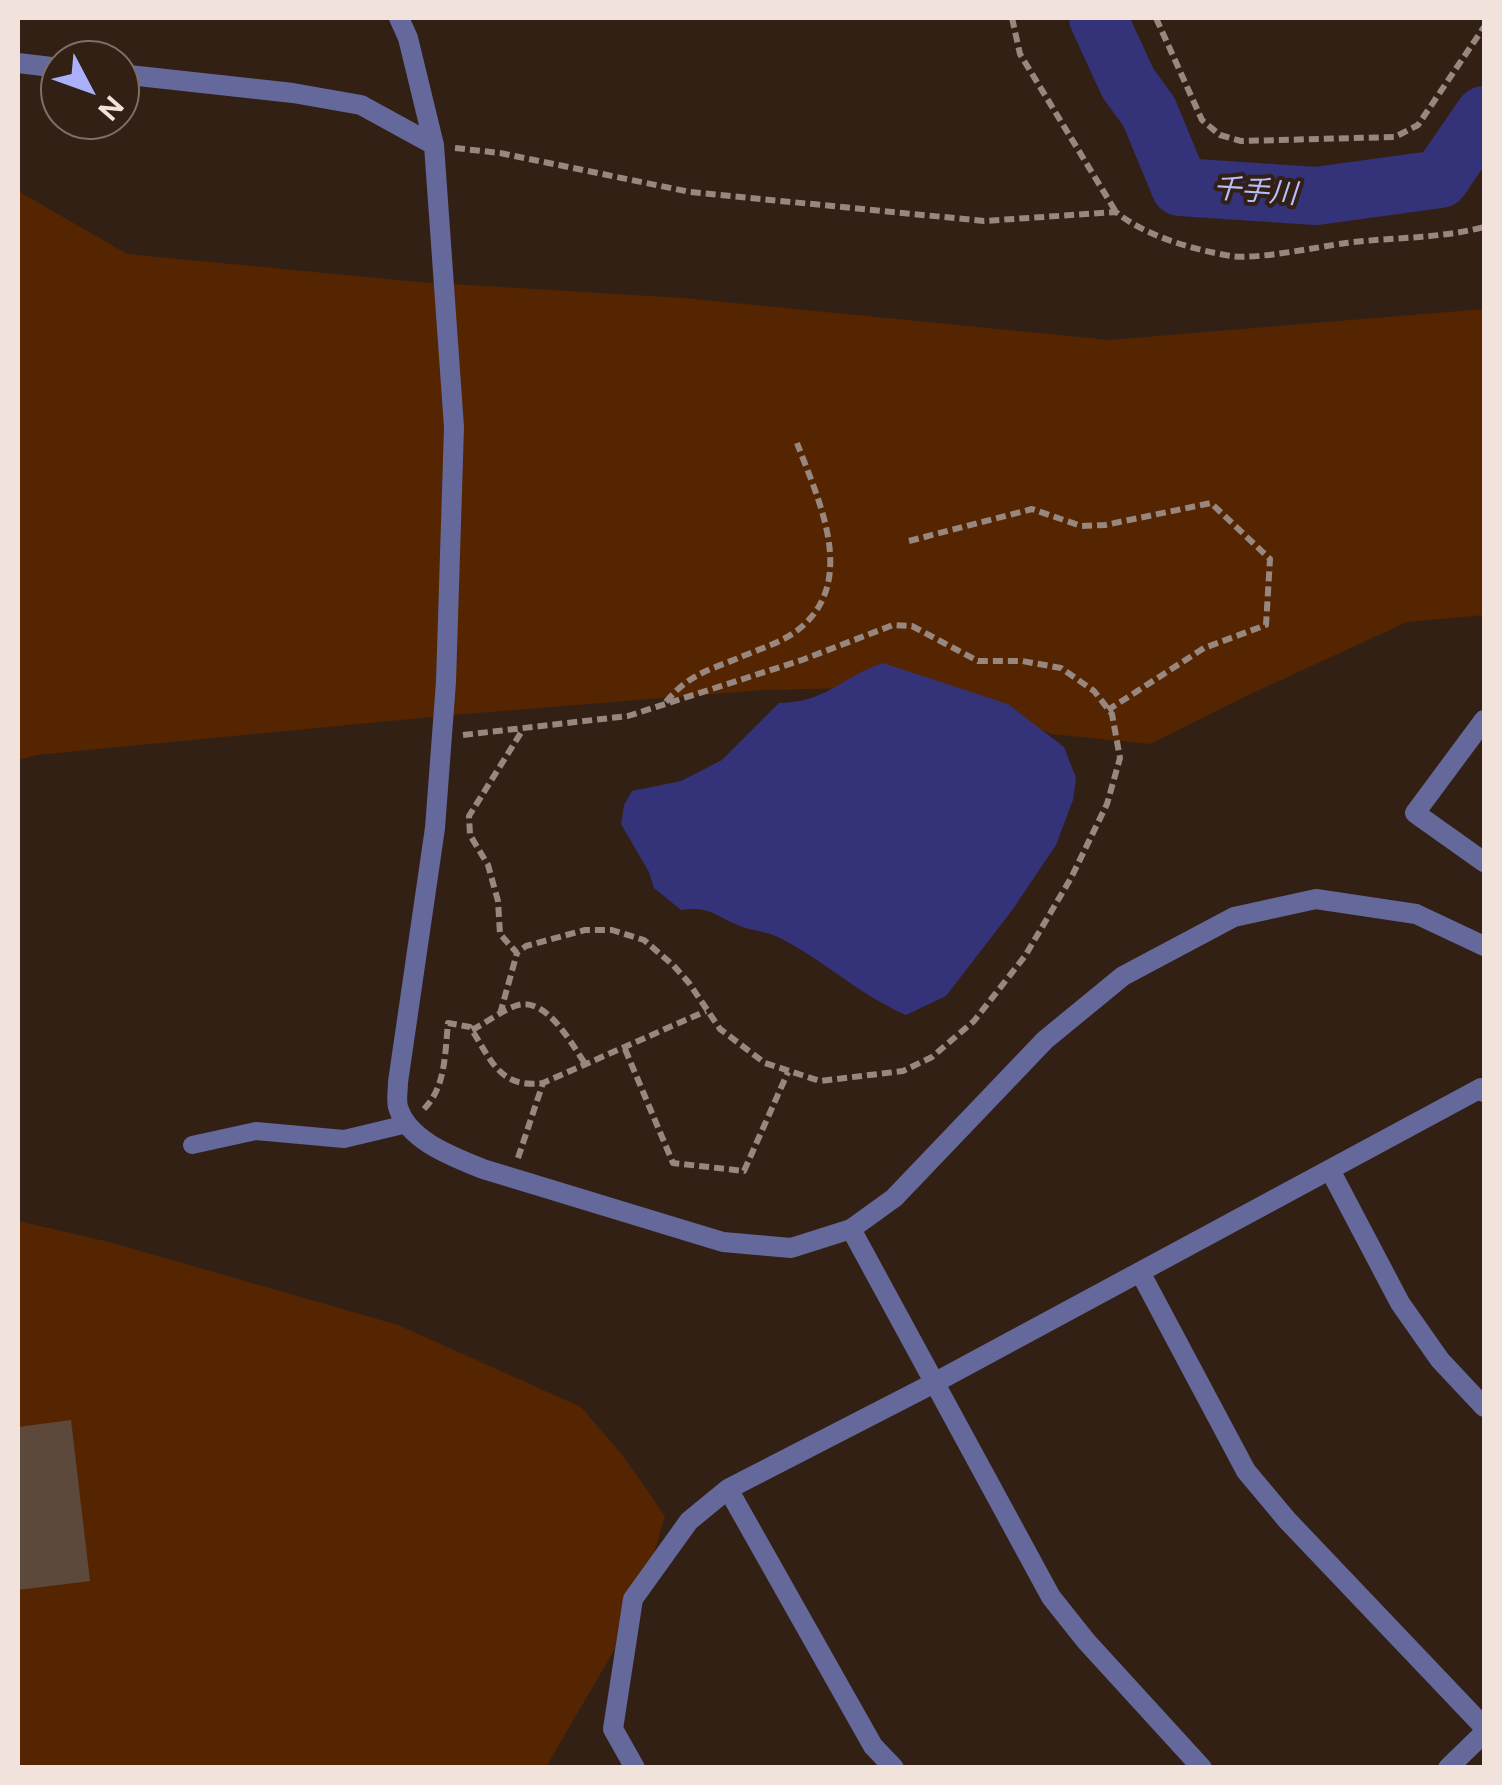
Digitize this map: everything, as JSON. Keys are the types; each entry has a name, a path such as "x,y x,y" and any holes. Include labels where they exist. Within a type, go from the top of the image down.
{"street":[{"path":"399,18 408,38 434,145 454,427 435,828 398,1082 398,1106 407,1124 448,1155 512,1177 723,1242 791,1248 851,1229 894,1198 1044,1040 1123,976 1234,917 1316,898 1416,914 1484,946"},
{"path":"140,76 293,93 361,106 434,145"},
{"path":"1484,720 1415,813 1484,861"},
{"path":"635,1768 613,1730 632,1599 690,1521 728,1489 934,1384 1481,1088 1484,1092"},
{"path":"1330,1170 1400,1303 1440,1360 1484,1407"},
{"path":"851,1229 1052,1597 1202,1768"},
{"path":"1140,1272 1246,1471 1484,1730 1448,1768"},
{"path":"728,1489 874,1746 894,1768"}],"lane":[{"path":"192,1145 256,1131 344,1139 407,1124"}],"path":[{"path":"1012,18 1020,54 1116,212 1130,224 1234,257 1355,242 1447,237 1484,227"},
{"path":"1156,18 1202,120 1220,135 1242,142 1395,137 1418,125 1484,27"},
{"path":"434,145 500,153 690,192 984,221 1116,212"},
{"path":"666,704 682,681 800,629 821,603 831,574 826,519 797,443"},
{"path":"909,541 1032,509 1081,526 1105,526 1211,503 1270,559 1266,625 1204,648 1108,710"},
{"path":"442,737 628,716 802,660 893,625 912,626 978,662 1022,661 1062,668 1094,691 1108,710 1120,758 1106,804 1071,878 1025,956 974,1021 932,1057 903,1071 820,1080 788,1072 754,1056 720,1029 690,982 673,965 644,940 612,930 585,930 517,952 500,1015"},
{"path":"517,952 500,934 498,901 488,864 470,836 468,816 522,730"},
{"path":"407,1124 432,1101 442,1074 448,1023 472,1030 519,1004 536,1007 553,1019 586,1066"},
{"path":"472,1030 487,1059 523,1086 544,1083 586,1066 706,1011"},
{"path":"626,1049 672,1163 744,1171 788,1072"},
{"path":"512,1177 544,1083"}],"shaded area":[{"path":"18,191 127,254 418,282 683,298 1110,340 1484,309 1484,615 1407,622 1150,744 1051,734 941,686 762,690 452,715 36,755 18,760"},
{"path":"883,663 1008,704 1064,747 1076,778 1073,800 1056,845 1013,909 946,996 906,1015 778,937 706,911 681,910 654,888 621,824 624,805 632,791 681,781 722,760 779,703 823,694"},
{"path":"18,1221 109,1242 398,1325 581,1407 623,1456 665,1516 637,1611 546,1767 18,1768"}],"building":[{"path":"71,1420 90,1581 18,1590 18,1427"}],"waterway":[{"name":"千手川","path":"1098,18 1128,83 1149,112 1180,187 1316,196 1440,179 1484,115"}]}
